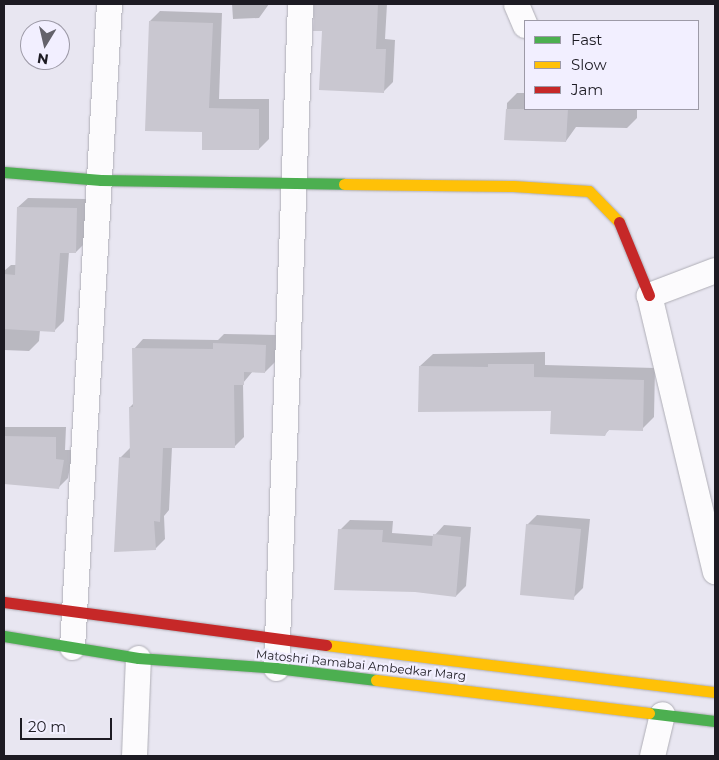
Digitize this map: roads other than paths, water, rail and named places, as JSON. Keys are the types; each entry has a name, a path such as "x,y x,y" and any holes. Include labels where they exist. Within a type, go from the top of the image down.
{"street":[{"path":"72,647 101,180 109,4"},
{"path":"276,668 292,183 300,4"},
{"path":"4,172 101,180 513,186 589,191 620,221 649,295 715,571"},
{"path":"649,295 715,270"},
{"path":"4,602 278,639 715,692"},
{"name":"Matoshri Ramabai Ambedkar Marg","path":"4,636 138,658 276,668 715,721"},
{"path":"134,756 138,658"},
{"path":"652,756 662,714"}]}
